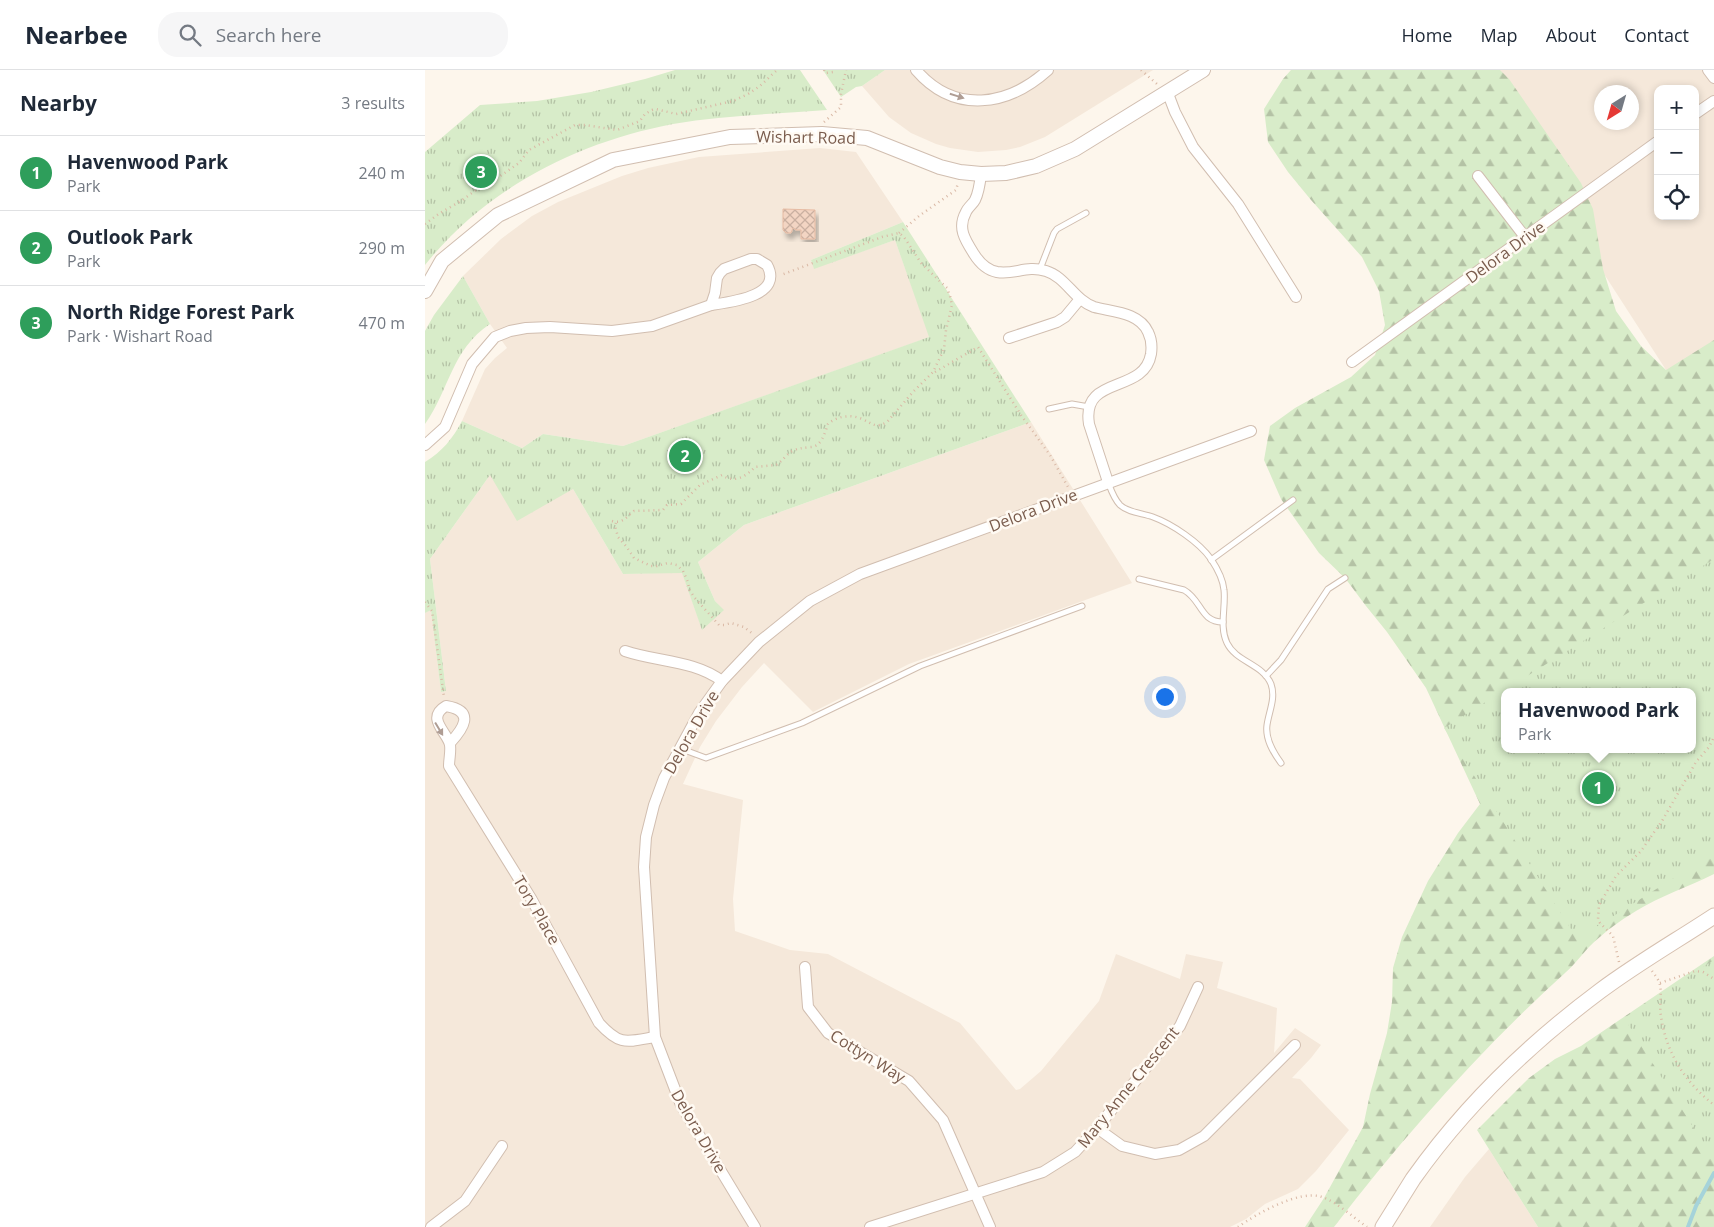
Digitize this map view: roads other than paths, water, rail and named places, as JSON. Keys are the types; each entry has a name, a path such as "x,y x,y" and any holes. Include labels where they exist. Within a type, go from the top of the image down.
{"main road":[{"path":"1383,1227 1414,1178 1467,1112 1513,1063 1562,1020 1601,990 1714,916"}],"street":[{"path":"916,70 938,89 970,100 1004,98 1030,85 1048,70"},
{"name":"Wishart Road","path":"425,290 442,261 498,215 613,160 730,137 822,134 867,138 940,167 960,172 981,174 1006,173 1036,166 1075,149 1203,70"},
{"path":"1709,70 1714,78"},
{"path":"1167,92 1193,147 1237,204 1296,297"},
{"path":"1699,111 1714,101"},
{"name":"Delora Drive","path":"1352,362 1654,145"},
{"path":"981,174 978,194 962,219 961,227 963,237 984,266 994,272 1004,273 1027,268 1049,272 1080,299 1095,307 1128,315 1143,325 1148,332 1151,348 1148,364 1138,376 1100,392 1089,407 1089,424 1108,482"},
{"path":"1478,176 1525,237"},
{"path":"425,445 445,427 472,364 495,337 510,331 526,328 550,327 612,331 652,326 711,305 736,301 763,291 767,287 771,276 767,265 757,259 751,259 724,269 717,278 711,305"},
{"path":"1009,338 1065,318 1080,299"},
{"name":"Delora Drive","path":"755,1227 681,1105 655,1037 645,876 645,852 649,820 664,778 699,713 722,681 759,642 810,601 859,574 1251,431"},
{"path":"625,651 702,669 722,681"},
{"path":"446,706 460,710 465,716 462,730 450,743 435,722 437,713 446,706"},
{"name":"Tory Place","path":"450,743 449,766 532,900 599,1023 611,1036 627,1042 655,1037"},
{"name":"Cottyn Way","path":"805,968 808,1007 828,1033 909,1081 943,1120 990,1227"},
{"name":"Mary Anne Crescent","path":"870,1227 1043,1172 1075,1152 1097,1128 1180,1026 1198,987"},
{"path":"1097,1128 1122,1146 1155,1154 1179,1150 1204,1136 1295,1045"},
{"path":"431,1227 465,1201 502,1146"}],"lane":[{"path":"1040,269 1057,229 1086,212"},
{"path":"1049,409 1072,404 1089,407"},
{"path":"1108,482 1115,499 1121,505 1128,510 1152,516 1161,521 1199,545 1211,560 1222,580 1224,590 1223,622 1225,638 1233,651 1266,676 1271,683 1273,700 1267,726 1267,736 1271,747 1281,763"},
{"path":"1211,560 1293,500"},
{"path":"1266,676 1281,660 1328,589 1345,578"},
{"path":"1139,579 1184,590 1197,600 1204,614 1210,620 1223,622"},
{"path":"679,748 706,758 802,722 920,666 1082,606"}],"waterway":[{"path":"1688,1227 1696,1206 1714,1173"}],"place":[{"name":"North Ridge Forest Park","path":"481,172"},
{"name":"Outlook Park","path":"685,456"},
{"name":"Havenwood Park","path":"1598,788"}]}
